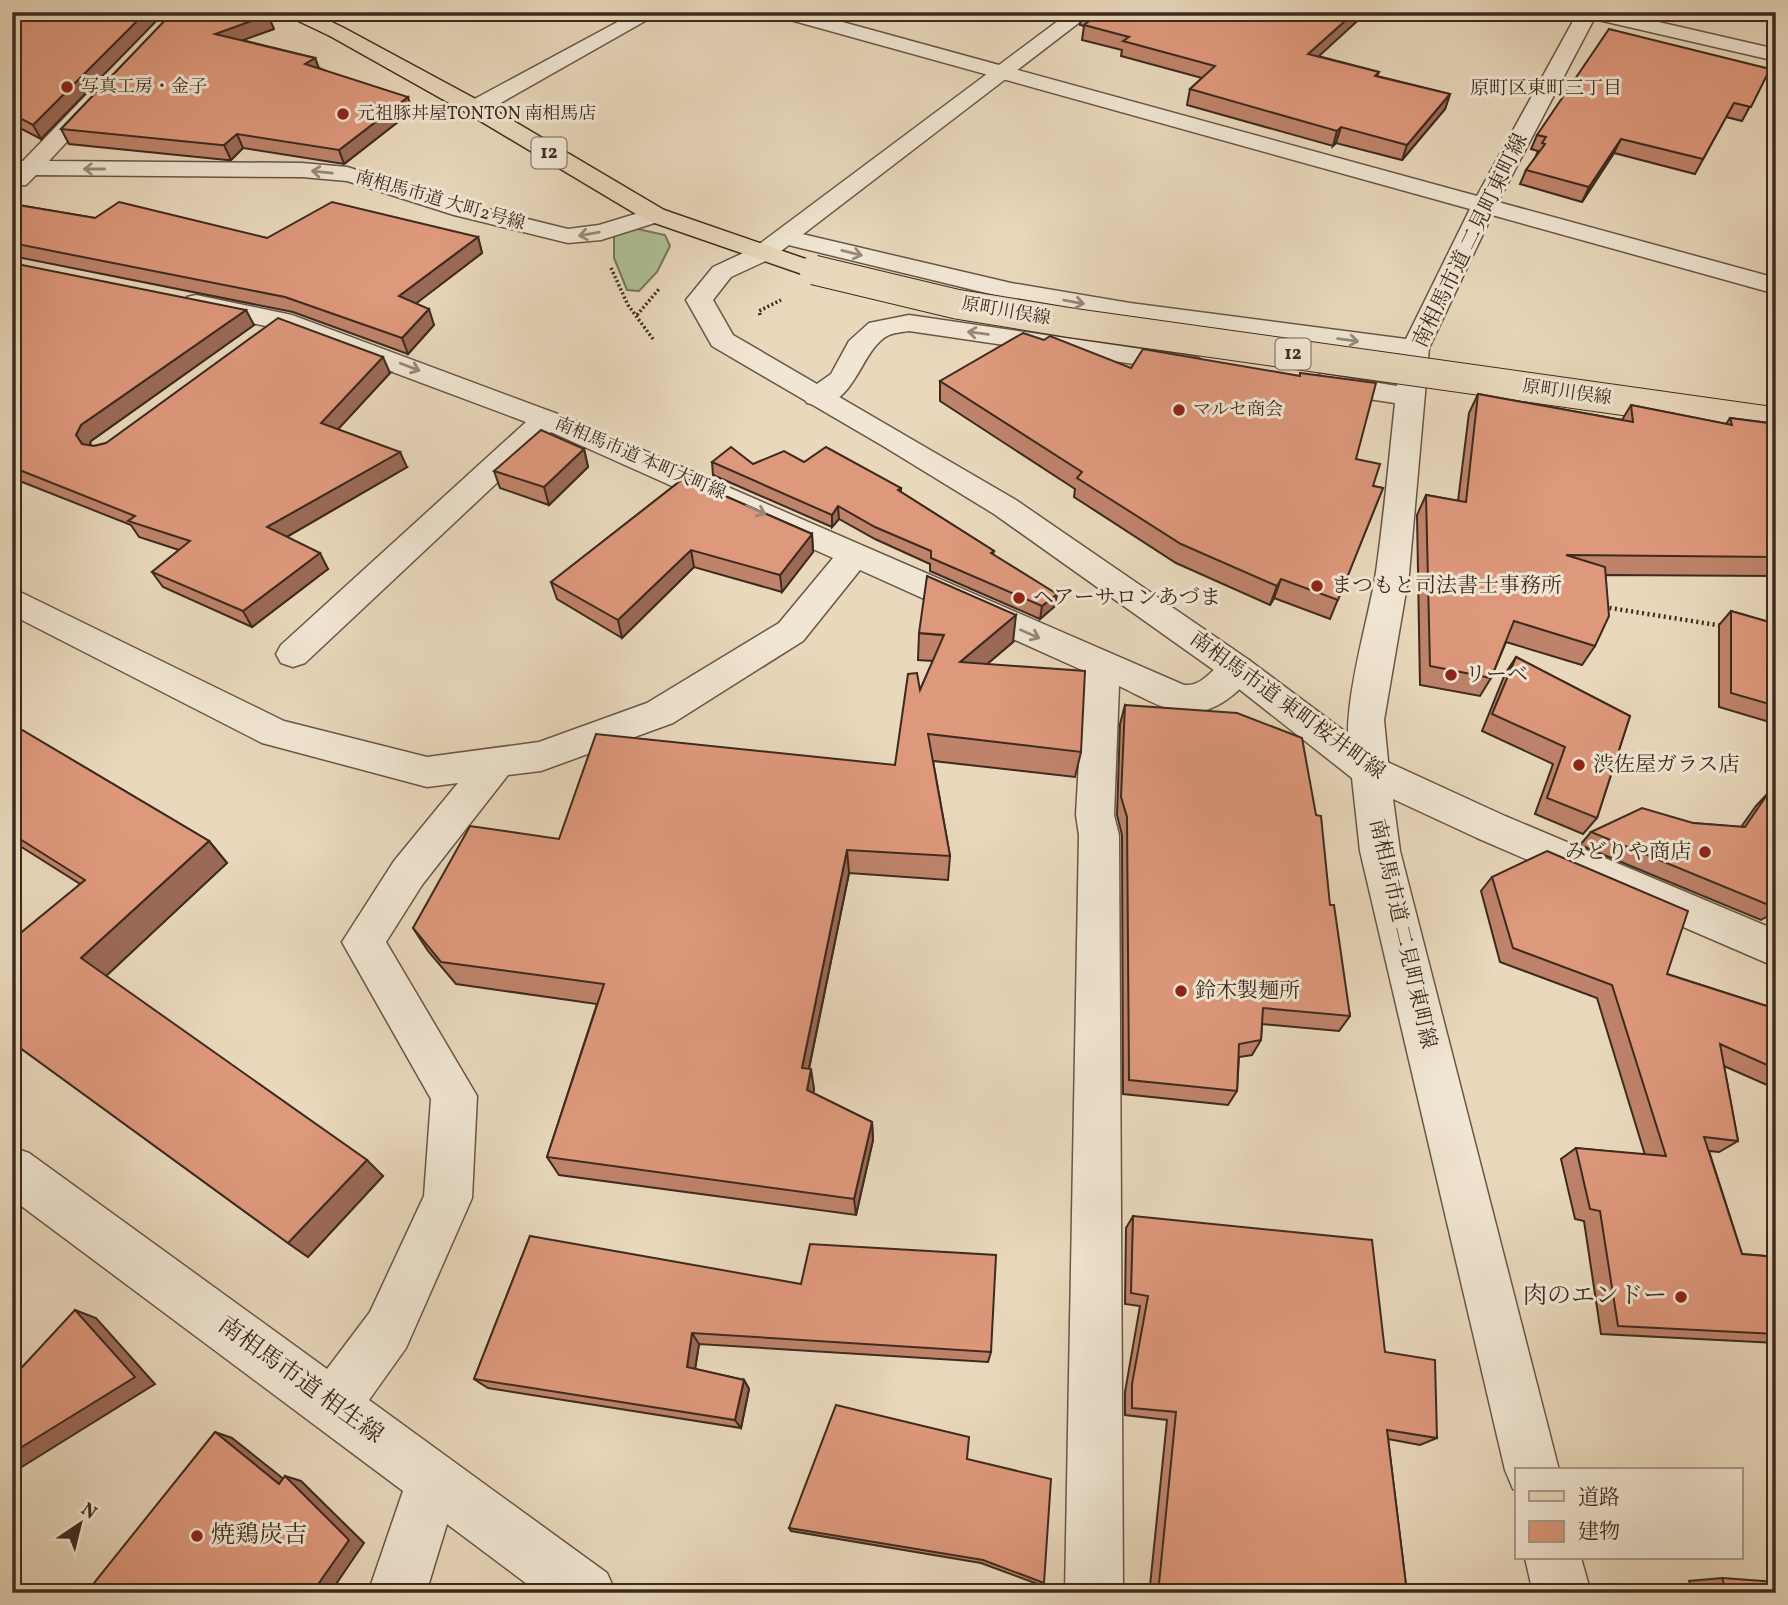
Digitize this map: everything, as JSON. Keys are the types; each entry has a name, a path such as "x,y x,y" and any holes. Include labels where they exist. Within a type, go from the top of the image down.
{"main road":[{"name":"原町川俣線","path":"295,12 337,32 475,108 654,215 774,245 814,270 956,304 1072,323 1776,422"}],"street":[{"path":"475,108 651,12"},
{"path":"783,12 1776,286"},
{"path":"774,245 1083,12"},
{"path":"1588,12 1776,55"},
{"name":"南相馬市道 二見町東町線","path":"1532,1468 1380,851 1366,720 1392,574 1413,372 1485,206 1588,12"},
{"path":"18,174 111,82"},
{"name":"南相馬市道 大町2号線","path":"18,174 302,170 347,174 463,210 575,236 605,231 654,215"},
{"path":"774,245 1130,311 1413,372 1776,433"},
{"name":"南相馬市道 東町桜井町線","path":"774,245 722,272 699,300 722,340 894,439 1004,507 1237,669 1370,771 1492,827 1776,949"},
{"name":"南相馬市道 本町大町線","path":"174,299 282,321 546,419 659,466 1102,666 1179,698 1195,701 1208,694 1237,669"},
{"path":"249,345 282,321"},
{"path":"817,397 843,379 859,347 879,329 909,323 1413,372 1776,412"},
{"path":"293,654 546,419"},
{"path":"12,600 275,733 427,772 541,756 660,712 791,632 855,554"},
{"path":"1094,1593 1099,849 1095,815 1102,666"},
{"path":"333,1405 388,1330 448,1198 454,1096 363,942 408,873 497,762"},
{"name":"南相馬市道 相生線","path":"12,1170 587,1593"},
{"path":"397,1593 434,1479"},
{"path":"1554,1560 1562,1593"}],"path":[{"path":"611,267 626,304 653,339"},
{"path":"637,316 663,285"},
{"path":"1600,607 1735,627"}],"green space":[{"path":"633,228 665,235 670,246 657,272 639,291 627,290 614,258 614,235"}],"building":[{"path":"12,12 146,12 33,125 12,114"},
{"path":"173,12 262,12 268,15 215,34 315,58 305,64 408,97 339,150 237,134 221,145 61,129"},
{"path":"1086,12 1355,12 1308,54 1379,72 1375,76 1450,94 1407,145 1341,127 1337,131 1190,89 1215,66 1123,41 1129,37 1084,25 1097,15"},
{"path":"1609,29 1770,69 1751,107 1734,103 1703,159 1621,139 1589,187 1526,170 1545,144 1542,143 1546,137 1537,135"},
{"path":"119,202 267,238 332,202 478,237 399,296 429,309 402,338 285,297 12,243 12,204 95,218"},
{"path":"12,263 246,310 81,425 76,435 82,444 94,446 106,443 278,318 383,357 321,423 400,452 267,527 320,553 243,611 152,572 190,541 128,521 135,516 12,467"},
{"path":"1023,333 1044,340 1050,336 1131,368 1143,349 1300,376 1300,373 1376,383 1356,459 1380,464 1373,486 1383,488 1338,600 1281,579 1277,586 1181,544 1077,478 1082,472 940,381"},
{"path":"1478,394 1633,422 1631,405 1732,425 1730,418 1776,424 1776,557 1566,555 1605,567 1609,616 1595,646 1514,621 1491,678 1430,666 1426,495 1466,502"},
{"path":"541,430 584,449 544,487 494,471"},
{"path":"731,447 753,464 784,451 804,462 826,447 901,488 898,490 1057,594 1042,606 931,558 931,551 875,527 838,506 832,515 712,462"},
{"path":"684,478 812,534 780,575 691,550 618,620 551,582"},
{"path":"927,576 1016,615 960,662 1085,671 1081,752 928,734 950,856 847,850 802,1068 811,1069 807,1090 872,1122 854,1199 547,1157 604,984 441,962 413,928 470,826 559,839 596,734 895,765 908,674 917,673 920,690 944,635 919,633"},
{"path":"1731,611 1776,624 1776,706 1731,693"},
{"path":"1516,657 1630,716 1597,818 1547,798 1565,747 1492,714"},
{"path":"1125,705 1237,713 1302,738 1316,815 1321,816 1330,905 1334,905 1350,1016 1263,1008 1261,1040 1239,1044 1237,1091 1129,1080 1127,817 1121,797"},
{"path":"12,724 209,841 81,958 367,1160 288,1243 12,1042 12,940 85,880 12,834"},
{"name":"みどりや商店","path":"1769,792 1776,796 1776,908 1591,832 1642,808 1693,823 1745,827"},
{"path":"1547,851 1688,911 1667,974 1776,1009 1776,1069 1720,1044 1738,1141 1704,1137 1742,1254 1776,1257 1776,1334 1618,1326 1600,1211 1590,1209 1576,1148 1666,1156 1612,985 1513,948 1492,877"},
{"path":"1133,1216 1372,1240 1385,1352 1435,1360 1437,1438 1387,1430 1407,1593 1223,1593 1159,1584 1176,1412 1132,1408 1132,1384 1148,1296 1131,1293"},
{"path":"530,1236 801,1284 810,1244 996,1255 991,1352 692,1333 687,1367 744,1380 735,1420 474,1379"},
{"path":"75,1310 135,1377 12,1453 12,1378"},
{"path":"836,1405 969,1437 967,1459 1051,1479 1044,1583 983,1560 789,1528"},
{"path":"215,1432 279,1484 285,1476 349,1540 312,1593 86,1593"},
{"path":"1722,1578 1776,1582 1776,1593 1727,1593"},
{"path":"438,1586 447,1593 434,1593"}],"place":[{"name":"写真工房・金子","path":"67,87"},
{"name":"元祖豚丼屋TONTON 南相馬店","path":"343,114"},
{"name":"マルセ商会","path":"1179,410"},
{"name":"まつもと司法書士事務所","path":"1317,586"},
{"name":"ヘアーサロンあづま","path":"1019,598"},
{"name":"リーベ","path":"1451,675"},
{"name":"渋佐屋ガラス店","path":"1579,765"},
{"name":"みどりや商店","path":"1705,852"},
{"name":"鈴木製麺所","path":"1181,991"},
{"name":"肉のエンドー","path":"1681,1297"},
{"name":"焼鶏炭吉","path":"197,1536"}],"district":[{"name":"原町区東町三丁目","path":"1546,89"}]}
